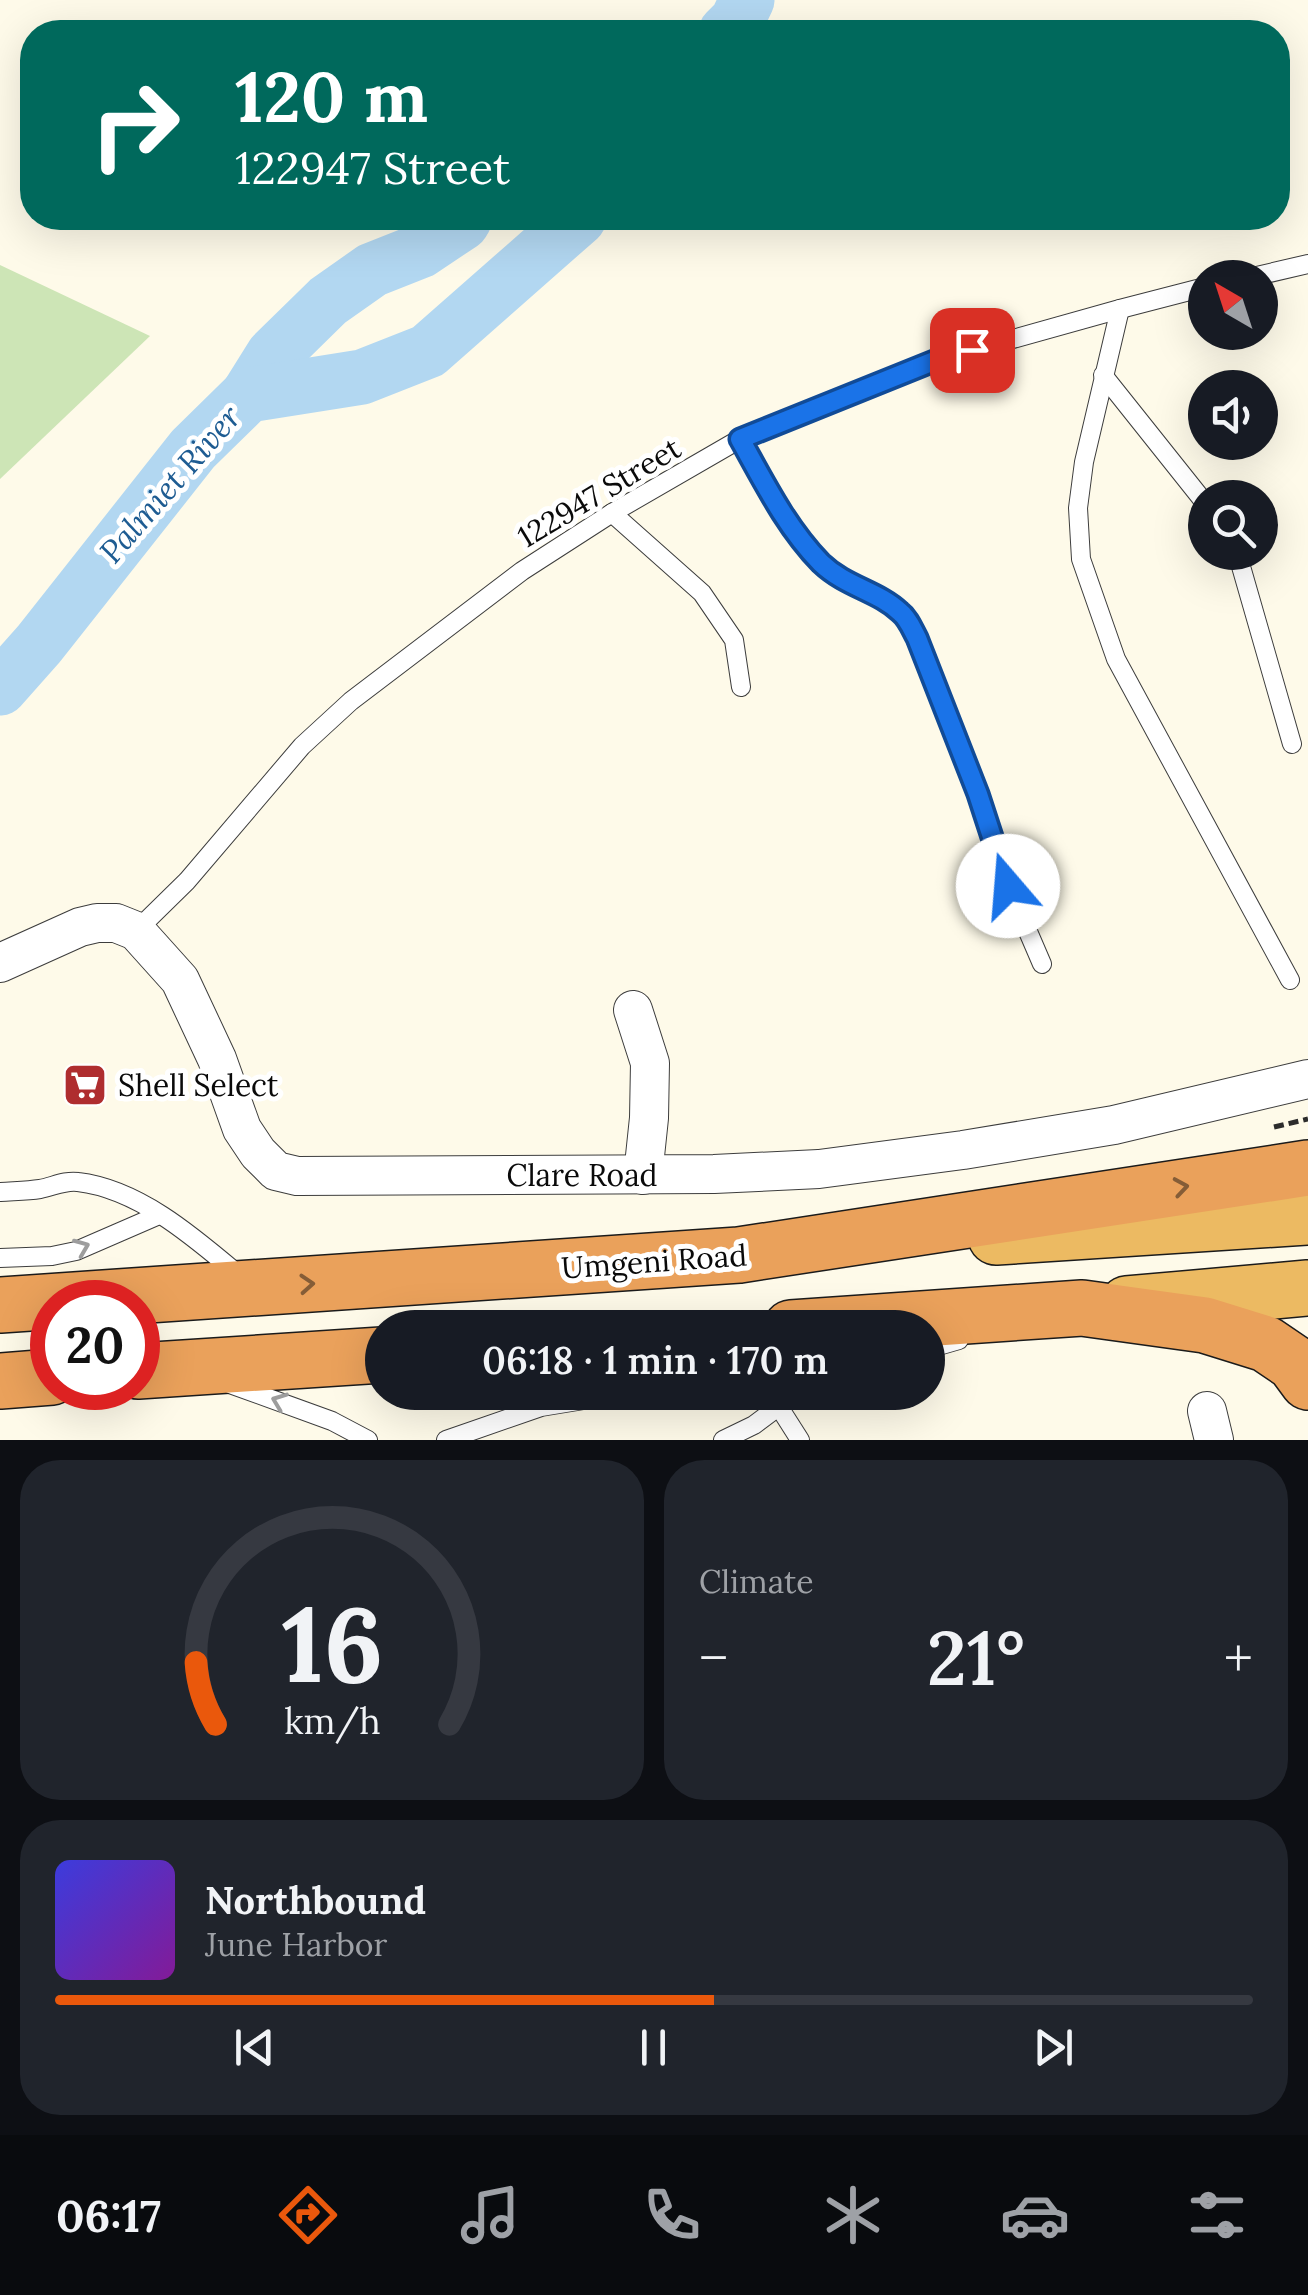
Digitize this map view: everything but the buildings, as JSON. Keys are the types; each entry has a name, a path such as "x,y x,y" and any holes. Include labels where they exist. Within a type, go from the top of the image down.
{"highway":[{"path":"739,1255 1308,1168"},
{"name":"Umgeni Road","path":"0,1305 1308,1217"},
{"path":"945,1318 1308,1288"},
{"path":"1076,1309 1204,1324 1266,1344 1294,1364 1308,1382"},
{"path":"160,1370 365,1356"},
{"path":"0,1380 30,1378"}],"street":[{"path":"0,963 80,926 116,924 136,931"},
{"name":"Clare Road","path":"136,931 180,980 217,1059 242,1128 258,1153 276,1170 296,1176 819,1170 1114,1125 1308,1080"},
{"path":"633,1010 650,1063 650,1118 643,1175"}],"lane":[{"path":"1278,271 1308,264"},
{"name":"122947 Street","path":"136,931 187,882 302,746 351,701 522,571 612,513 740,439 934,361 1188,292"},
{"path":"1120,309 1084,462 1078,508 1081,559 1116,659 1290,980"},
{"path":"1103,375 1188,482"},
{"path":"740,439 790,526 822,563 844,582 904,614 917,638 978,794 1008,886 1042,964"},
{"path":"612,513 702,594 734,640 741,687"},
{"path":"1240,570 1292,744"},
{"path":"0,1192 40,1189 74,1180 100,1187 172,1221 254,1288"},
{"path":"0,1258 76,1251 159,1214"},
{"path":"945,1344 1076,1309"},
{"path":"160,1370 258,1393 332,1421 368,1440"},
{"path":"446,1440 532,1410"},
{"path":"723,1440 776,1410"},
{"path":"780,1410 800,1440"}],"path":[{"path":"1274,1127 1308,1119"}],"green space":[{"path":"0,265 150,336 0,479"}],"waterway":[{"name":"Palmiet River","path":"737,20 747,0"},
{"path":"248,395 273,355 328,301 372,270 420,251 452,230"},
{"name":"Palmiet River","path":"0,688 193,449 248,395 362,377 428,351 565,230"}],"place":[{"name":"Shell Select","path":"85,1085"}],"route":[{"path":"972,350 934,361 740,439 790,526 822,563 844,582 904,614 978,794 1008,886"}]}
